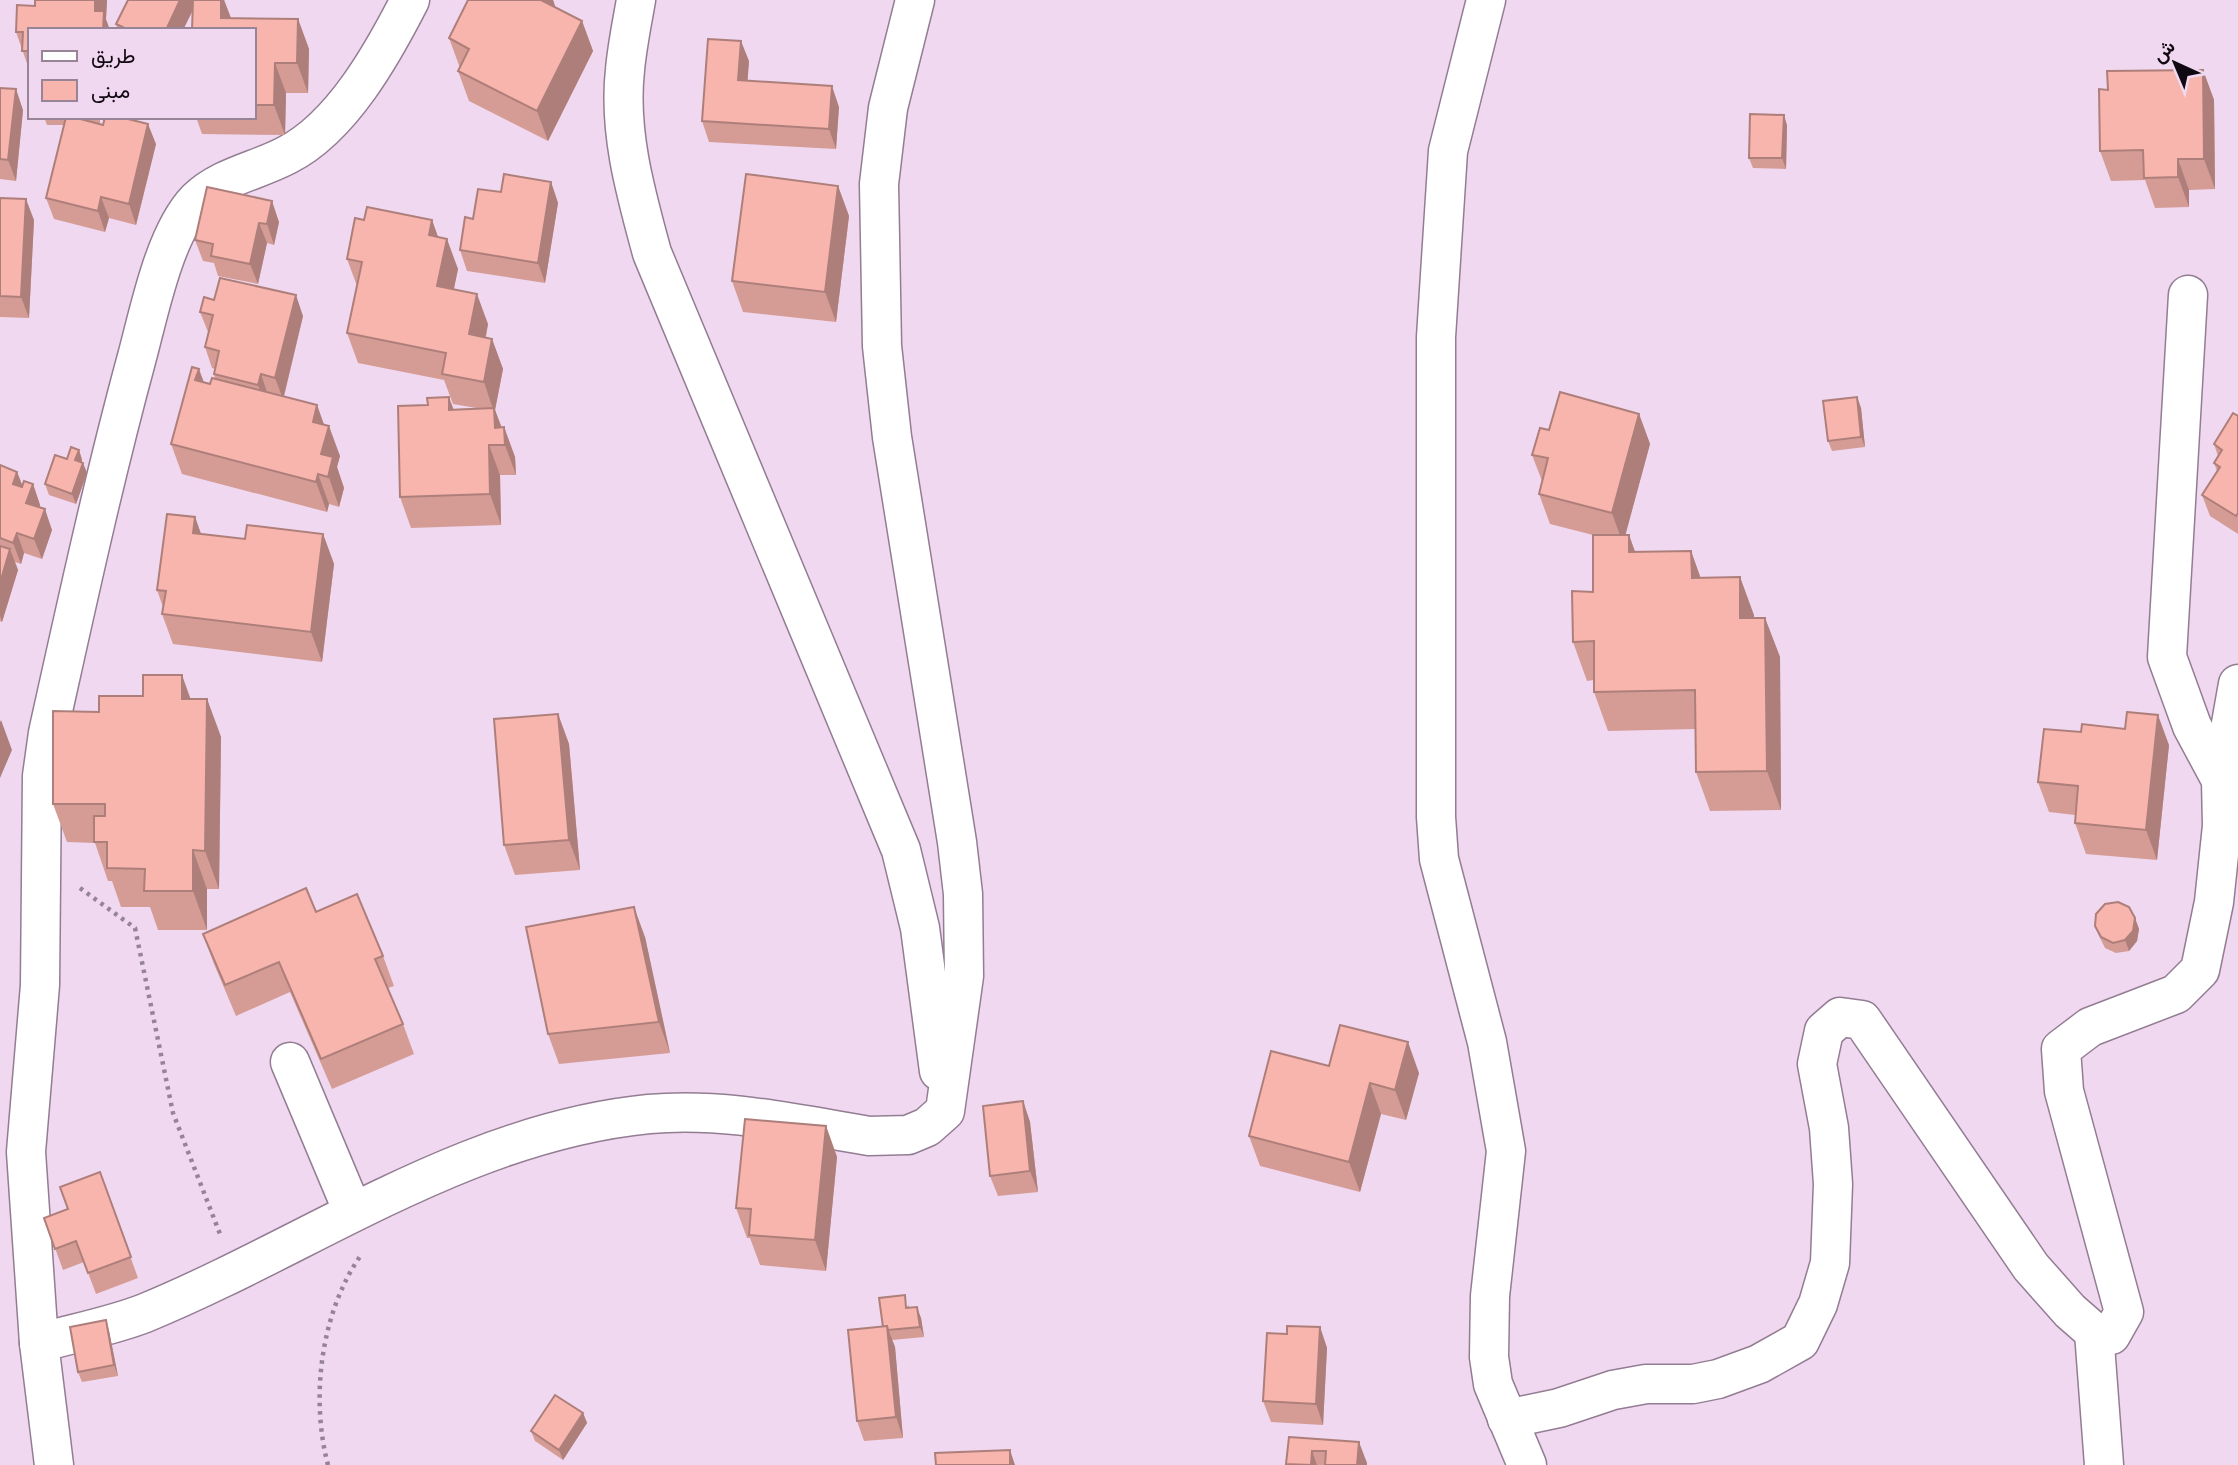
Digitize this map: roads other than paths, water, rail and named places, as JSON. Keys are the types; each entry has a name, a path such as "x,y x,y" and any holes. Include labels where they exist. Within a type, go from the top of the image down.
{"street":[{"path":"54,1465 39,1343 26,1152 40,985 42,776 48,733 106,470 159,277 174,237 197,201 237,174 287,155 308,141 362,83 410,0"},
{"path":"636,0 625,72 624,113 632,178 652,253 901,850 920,928 945,1111"},
{"path":"39,1343 144,1313 234,1270 360,1229 502,1147 575,1127 636,1116 729,1113 869,1136 890,1136 908,1135 927,1127 945,1111 964,976 963,894 892,437 882,346 879,184 888,108 915,0"},
{"path":"1486,0 1448,150 1436,337 1436,817 1440,859 1487,1042 1506,1152 1490,1296 1489,1357 1493,1384 1527,1465"},
{"path":"2188,295 2167,657 2192,726 2221,780"},
{"path":"1507,1419 1559,1408 1613,1390 1646,1384 1693,1384 1718,1379 1759,1364 1800,1341 1818,1304 1830,1263 1833,1184 1829,1128 1817,1064 1824,1031 1840,1017 1862,1020 2031,1267 2070,1311 2094,1332 2111,1335 2124,1312 2064,1091 2061,1049 2090,1027 2176,994 2200,970 2214,902 2222,826 2221,780 2238,684"},
{"path":"290,1062 360,1229"},
{"path":"2094,1332 2104,1465"}]}
